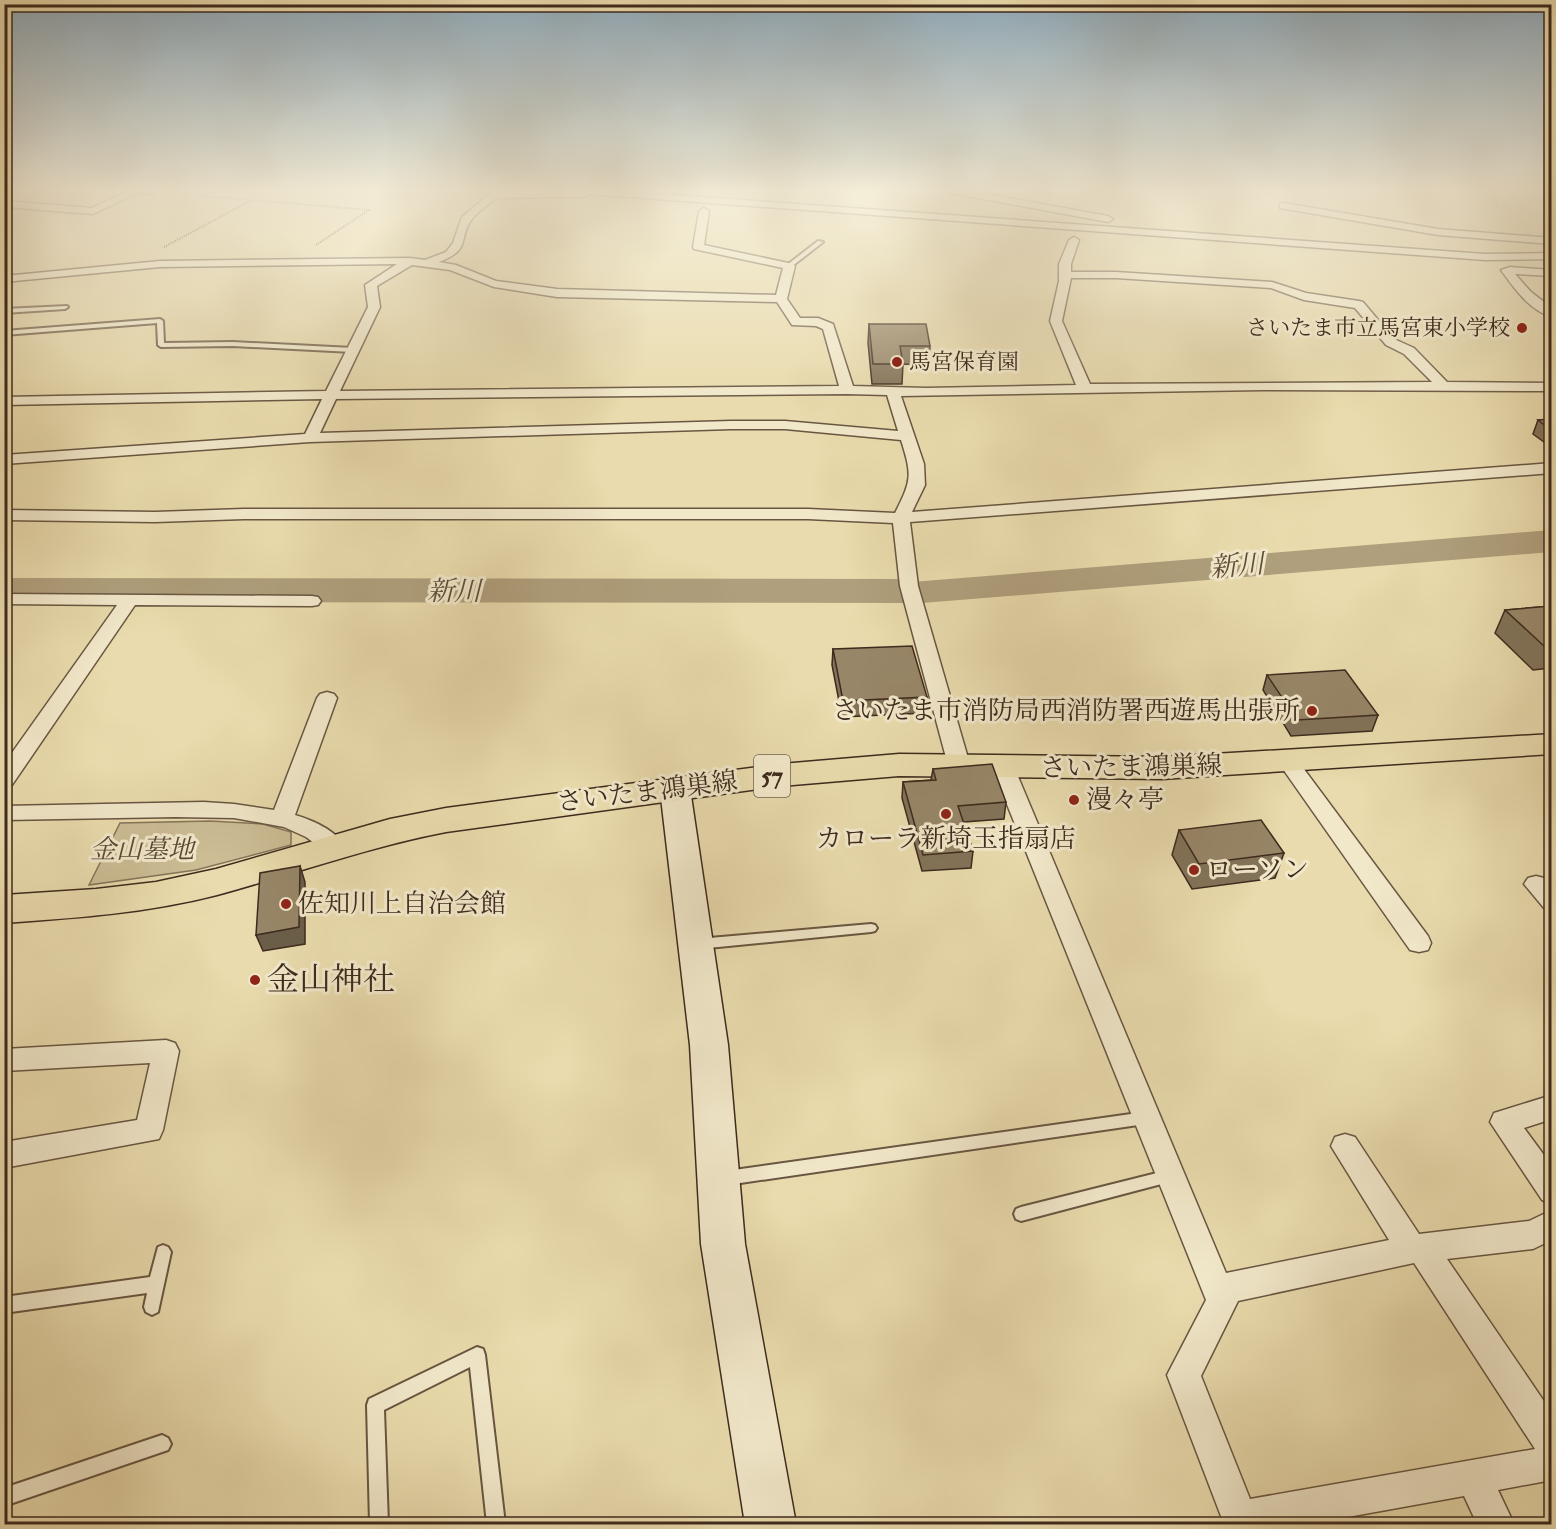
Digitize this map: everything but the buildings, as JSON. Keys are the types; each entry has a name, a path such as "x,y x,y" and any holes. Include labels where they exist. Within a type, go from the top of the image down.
{"main road":[{"name":"さいたま鴻巣線","path":"4,909 96,903 156,895 216,882 390,831 446,820 825,770 959,765 1150,769 1551,744"}],"street":[{"path":"4,279 128,266 279,261"},
{"path":"310,438 374,307 371,285 409,261"},
{"path":"417,261 461,269 494,284 557,294 782,299"},
{"path":"767,261 789,266 782,299 796,322 818,322 829,327 847,390"},
{"path":"1066,261 1056,321 1084,388"},
{"path":"1438,261 1551,273"},
{"path":"1459,263 1489,261"},
{"path":"1508,270 1534,304 1551,313"},
{"path":"1065,275 1116,275 1272,285 1304,296 1359,305 1390,342 1409,351 1443,385"},
{"path":"4,401 847,390 893,392 1443,385 1551,387"},
{"path":"893,392 916,464 917,485 901,518 909,586 959,765"},
{"path":"4,460 310,438 731,425 784,426 906,436"},
{"path":"4,515 156,517 266,514 808,514 901,518 1551,468"},
{"path":"4,599 312,601"},
{"path":"4,780 130,600"},
{"path":"282,819 327,698"},
{"path":"1288,762 1419,943"},
{"path":"1003,767 1222,1301 1184,1375 1241,1522 1551,1463"},
{"path":"675,789 709,1045 723,1244 771,1524"},
{"path":"5,814 212,810 252,813 307,826 334,846"},
{"path":"1536,884 1551,902"},
{"path":"4,1060 166,1052 149,1130 4,1155"},
{"path":"1551,1107 1504,1122 1551,1191"},
{"path":"1345,1146 1551,1444"},
{"path":"1218,1290 1417,1249 1533,1235 1551,1224"},
{"path":"1473,1477 1496,1524"}],"lane":[{"path":"789,266 795,261"},
{"path":"4,311 65,307"},
{"path":"4,333 160,321 161,345 210,342 245,346 353,350"},
{"path":"695,944 871,928"},
{"path":"718,1179 1146,1118"},
{"path":"1022,1214 1170,1176"},
{"path":"152,1306 162,1252"},
{"path":"4,1305 156,1284"},
{"path":"380,1524 375,1405 477,1355 496,1524"},
{"path":"4,1497 162,1444"}],"path":[{"path":"128,266 137,261"}],"green space":[{"name":"金山墓地","path":"210,821 263,824 291,832 291,845 196,870 89,885 120,823"}],"waterway":[{"name":"新川","path":"922,591 1552,541"},
{"name":"新川","path":"4,590 903,591"}],"place":[{"name":"さいたま市立馬宮東小学校","path":"1522,328"},
{"name":"馬宮保育園","path":"897,362"},
{"name":"さいたま市消防局西消防署西遊馬出張所","path":"1312,711"},
{"name":"漫々亭","path":"1074,800"},
{"name":"カローラ新埼玉指扇店","path":"946,814"},
{"name":"ローソン","path":"1194,870"},
{"name":"佐知川上自治会館","path":"286,904"},
{"name":"金山神社","path":"255,980"}]}
